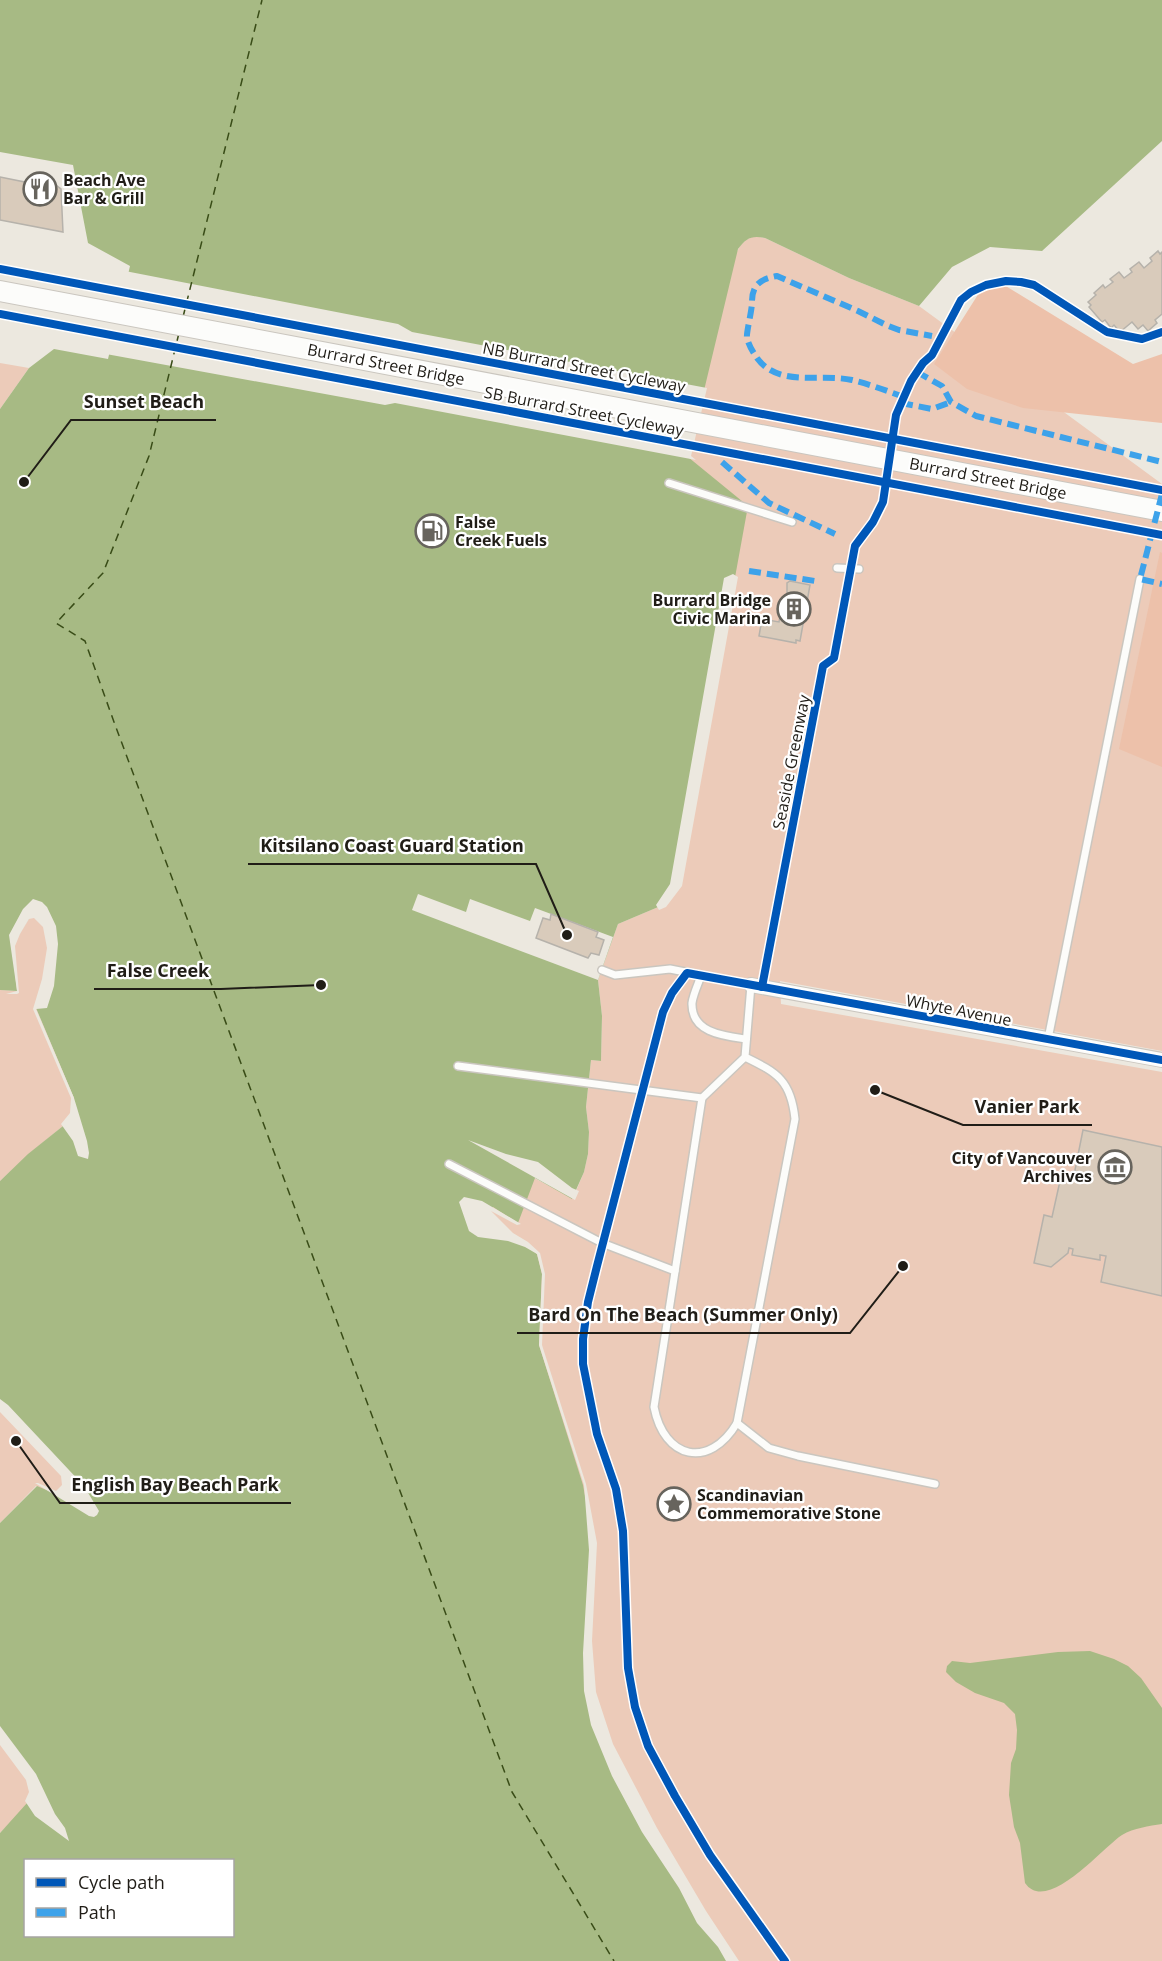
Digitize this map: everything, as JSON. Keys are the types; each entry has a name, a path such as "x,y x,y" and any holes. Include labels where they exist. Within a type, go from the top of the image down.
{"main road":[{"name":"Burrard Street Bridge","path":"0,292 1162,512"}],"street":[{"name":"Whyte Avenue","path":"751,985 1162,1060"}],"lane":[{"path":"0,292 88,312"},
{"path":"669,483 792,522"},
{"path":"837,568 859,569"},
{"path":"1048,1039 1140,579"},
{"path":"602,970 615,975 670,969 751,985 745,1057 702,1098 654,1407 657,1422 676,1446 689,1453 705,1453 718,1447 737,1423 795,1119 793,1100 784,1083 766,1068 745,1057"},
{"path":"701,976 692,1002 695,1018 707,1031 746,1039"},
{"path":"458,1066 702,1098"},
{"path":"449,1164 602,1243 675,1271"},
{"path":"737,1423 769,1448 935,1484"}],"shaded area":[{"path":"0,0 1162,0 1162,141 1042,251 990,247 952,267 919,306 849,278 765,238 750,238 738,249 688,457 748,506 679,885 663,905 618,924 598,980 602,1016 601,1061 591,1060 586,1107 589,1132 588,1154 584,1172 572,1199 535,1178 518,1223 493,1207 488,1213 537,1254 542,1274 539,1345 583,1485 594,1544 589,1641 593,1692 610,1745 654,1830 736,1961 0,1961 0,1833 27,1803 32,1793 29,1778 0,1740 0,1523 37,1486 56,1494 62,1492 64,1475 0,1407 0,1181 28,1154 63,1126 72,1114 74,1098 36,1008 50,948 42,920 31,915 12,946 17,991 0,990 0,409 29,368 54,349 108,359 130,266 88,243 73,165 0,152"},
{"path":"754,236 765,238 849,278 919,306 1162,484 1162,1051 780,981 781,1004 1162,1072 1162,1961 736,1961 703,1912 610,1745 593,1692 539,1345 512,1236 488,1210 534,1178 573,1198 584,1172 588,1154 589,1132 586,1107 591,1060 601,1061 602,1016 598,980 618,924 663,905 687,457 734,260 741,245"},
{"path":"1004,285 1133,364 1162,354 1162,423 1023,408 967,389 934,364 979,293"},
{"path":"0,363 29,368 0,409"},
{"path":"1160,552 1162,553 1162,767 1119,749"},
{"path":"30,915 42,920 50,948 36,1008 74,1098 72,1114 63,1126 0,1181 0,990 16,991 12,946"},
{"path":"0,1407 64,1475 65,1482 56,1495 36,1486 0,1523"},
{"path":"1090,1651 1128,1666 1141,1678 1162,1708 1162,1824 1137,1829 1122,1835 1074,1876 1047,1891 1035,1891 1025,1883 1020,1843 1014,1827 1009,1795 1011,1763 1016,1749 1015,1714 1004,1703 975,1693 956,1682 946,1672 947,1666 952,1661 970,1663 1058,1652"},
{"path":"0,1740 25,1772 32,1792 24,1808 0,1833"}],"pier":[{"path":"125,271 398,324 412,332 707,388 691,456 696,460 395,403 385,405 106,354"},
{"path":"733,574 738,577 682,886 666,907 659,910 656,905 670,884 724,578"},
{"path":"418,894 466,912 470,899 530,921 535,908 613,937 598,980 412,910"},
{"path":"33,899 42,902 47,907 56,926 58,944 54,986 47,1008 36,1009 74,1098 87,1141 88,1159 78,1156 73,1141 61,1124 70,1113 71,1098 33,1009 42,979 47,948 43,927 34,918 29,919 15,946 19,993 6,994 17,991 9,935 23,909"},
{"path":"468,1140 506,1154 538,1162 579,1191 575,1200"},
{"path":"464,1197 482,1201 521,1224 517,1225 491,1211 513,1233 540,1253 545,1274 542,1345 586,1484 597,1543 592,1641 596,1692 613,1744 657,1828 706,1911 739,1961 726,1961 718,1947 697,1923 679,1888 642,1832 612,1776 591,1725 584,1691 583,1653 589,1550 584,1485 539,1345 542,1274 537,1254 508,1241 478,1237 469,1231 459,1202"},
{"path":"0,1399 84,1486 99,1511 97,1515 89,1516 35,1483 56,1491 62,1485 61,1476 0,1412"},
{"path":"0,1726 36,1774 55,1814 65,1828 69,1841 35,1816 25,1801 29,1792 26,1780 0,1745"}],"building":[{"path":"0,177 30,183 31,177 53,183 61,189 63,232 0,220"},
{"path":"1158,251 1160,254 1162,252 1162,314 1155,320 1157,323 1148,331 1143,325 1138,329 1132,322 1120,332 1114,325 1111,328 1105,320 1102,322 1089,307 1091,305 1088,302 1096,295 1094,293 1103,285 1105,288 1113,282 1110,279 1119,272 1124,278 1139,262 1144,268"},
{"name":"Burrard Bridge Civic Marina","path":"790,581 810,585 800,641 796,640 796,643 759,636 762,619 779,622 783,598 787,596 787,583"},
{"path":"551,914 598,932 596,937 604,940 599,955 591,953 588,958 536,938 543,918 550,920"},
{"path":"1083,1130 1162,1147 1162,1296 1101,1282 1106,1256 1100,1255 1100,1260 1072,1255 1073,1249 1069,1248 1068,1253 1051,1267 1034,1263 1044,1215 1052,1217 1062,1172 1074,1175"}],"ferry route":[{"path":"183,317 262,0"},
{"path":"179,333 149,456 103,573 56,623 85,641 512,1792 614,1961"}],"marked path":[{"path":"904,397 852,380 801,378 777,373 766,367 756,356 747,338 755,287 762,281 777,276 886,325 899,330 932,336"},
{"path":"917,372 942,386 951,402 976,416 1162,462"},
{"path":"901,403 932,409 951,402"},
{"path":"722,462 769,503 835,534"},
{"path":"1162,494 1140,579 1162,584"},
{"path":"749,571 815,581"}],"cycle path":[{"name":"NB Burrard Street Cycleway","path":"0,269 1162,490"},
{"name":"Seaside Greenway","path":"762,987 823,666 834,658 855,546 873,522 883,502 896,415 911,381 923,363 932,355 961,300 986,285 1006,281 1034,285 1107,332 1142,339 1162,332"},
{"name":"SB Burrard Street Cycleway","path":"0,314 1162,535"},
{"path":"785,1961 710,1855 648,1746 635,1707 628,1668 623,1531 616,1489 597,1434 583,1364 583,1339 588,1302 663,1012 672,993 687,973 1162,1060"}],"place":[{"name":"Beach Ave Bar & Grill","path":"40,189"},
{"name":"Sunset Beach","path":"24,482"},
{"name":"False Creek Fuels","path":"432,531"},
{"name":"Burrard Bridge Civic Marina","path":"794,609"},
{"name":"Kitsilano Coast Guard Station","path":"567,935"},
{"name":"False Creek","path":"321,985"},
{"name":"Vanier Park","path":"875,1090"},
{"name":"City of Vancouver Archives","path":"1115,1167"},
{"name":"Bard On The Beach (Summer Only)","path":"903,1266"},
{"name":"English Bay Beach Park","path":"16,1441"},
{"name":"Scandinavian Commemorative Stone","path":"674,1504"}]}
